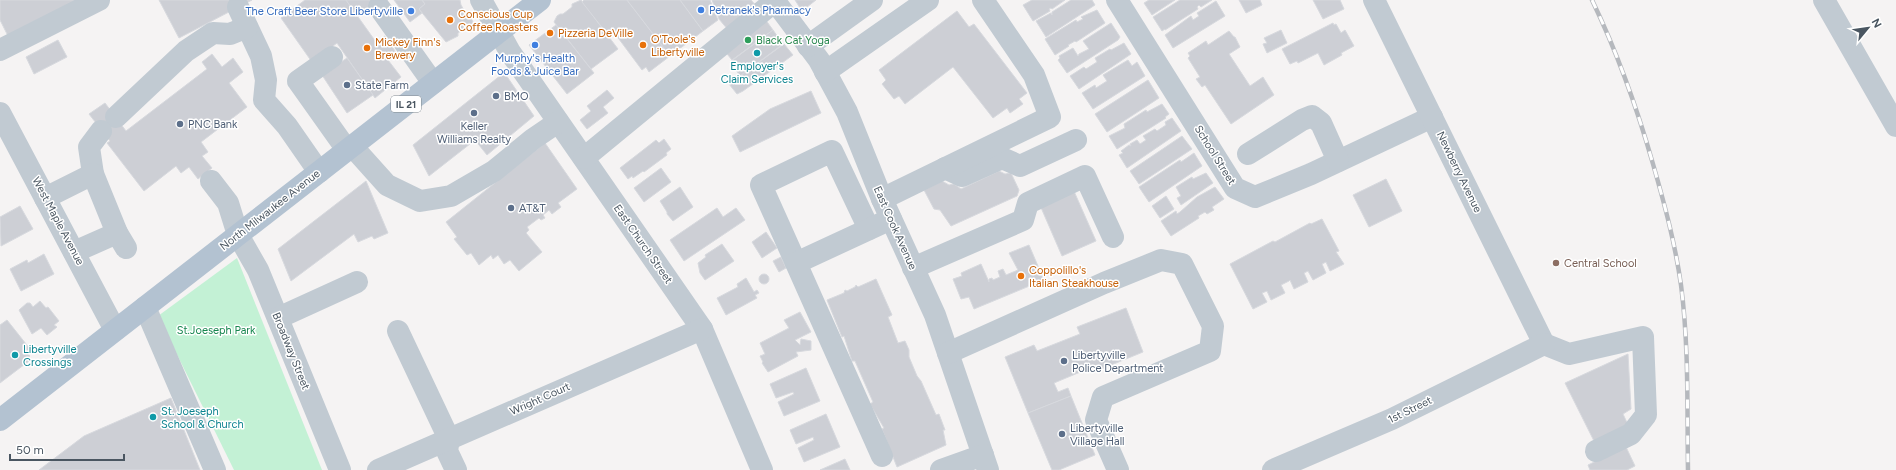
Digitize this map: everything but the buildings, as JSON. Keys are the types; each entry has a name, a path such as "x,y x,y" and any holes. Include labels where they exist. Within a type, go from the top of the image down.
{"main road":[{"name":"North Milwaukee Avenue","path":"0,420 540,0"}],"street":[{"path":"0,50 99,0"},
{"name":"East Church Street","path":"481,0 498,33 510,52 702,328 762,470"},
{"path":"584,158 774,0"},
{"name":"East Cook Avenue","path":"774,0 826,72 847,112 882,199 935,316 986,463"},
{"path":"808,46 872,0"},
{"path":"826,72 928,0"},
{"path":"882,199 1050,117 1034,75 983,0"},
{"name":"School Street","path":"1117,0 1235,188 1255,198 1432,117"},
{"name":"Newberry Avenue","path":"1374,0 1544,344"},
{"path":"1824,0 1896,126"},
{"path":"381,5 433,83"},
{"path":"238,8 261,56 266,80 264,100 287,126 319,172"},
{"path":"74,252 122,240 93,174 89,147 109,124 186,51 212,33 230,34 247,27"},
{"path":"332,57 298,81 350,148 387,185 420,201 452,196 494,171 558,122"},
{"name":"West Maple Avenue","path":"0,113 115,330"},
{"path":"1248,154 1302,120 1312,116 1321,123 1338,161"},
{"path":"945,168 962,176 1002,158 1020,166 1076,140"},
{"path":"869,229 832,151 761,185 882,456"},
{"path":"45,198 93,174"},
{"path":"913,268 1024,220 1028,203 1085,176 1113,237"},
{"name":"Broadway Street","path":"211,180 228,203 238,235 258,270 340,470"},
{"path":"796,262 891,219"},
{"path":"948,352 1160,260 1182,264 1213,326 1210,351 1103,397 1096,420 1118,470"},
{"path":"278,318 357,282"},
{"path":"145,307 215,470"},
{"name":"Wright Court","path":"378,470 702,328"},
{"path":"398,331 449,439 447,451 456,470"},
{"path":"1544,344 1569,354 1643,337 1646,415 1631,434 1596,451"},
{"name":"1st Street","path":"1273,470 1392,419 1544,344"},
{"path":"955,468 986,463"}],"green space":[{"name":"St.Joeseph Park","path":"237,258 322,470 234,470 158,316"}],"railway":[{"path":"1592,0 1626,80 1640,122 1662,195 1676,254 1684,308 1687,378 1688,470"}],"place":[{"name":"Petranek's Pharmacy","path":"701,10"},
{"name":"The Craft Beer Store Libertyville","path":"411,11"},
{"name":"Conscious Cup Coffee Roasters","path":"450,20"},
{"name":"Pizzeria DeVille","path":"550,33"},
{"name":"Black Cat Yoga","path":"748,40"},
{"name":"Murphy's Health Foods & Juice Bar","path":"535,45"},
{"name":"O'Toole's Libertyville","path":"643,45"},
{"name":"Mickey Finn's Brewery","path":"367,48"},
{"name":"Employer's Claim Services","path":"757,53"},
{"name":"State Farm","path":"347,85"},
{"name":"BMO","path":"496,96"},
{"name":"Keller Williams Realty","path":"474,113"},
{"name":"PNC Bank","path":"180,124"},
{"name":"AT&T","path":"511,208"},
{"name":"Central School","path":"1556,263"},
{"name":"Coppolillo's Italian Steakhouse","path":"1021,276"},
{"name":"Libertyville Crossings","path":"15,355"},
{"name":"Libertyville Police Department","path":"1064,361"},
{"name":"St. Joeseph School & Church","path":"153,417"},
{"name":"Libertyville Village Hall","path":"1062,434"}]}
